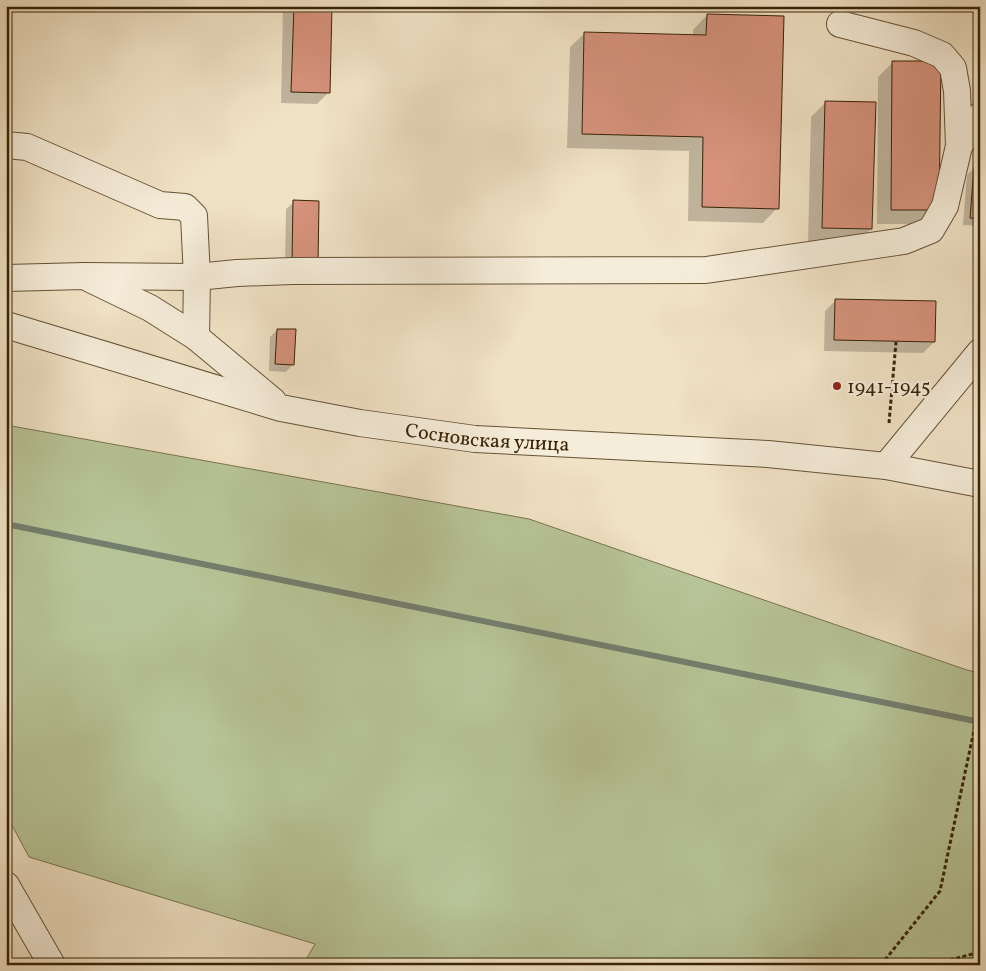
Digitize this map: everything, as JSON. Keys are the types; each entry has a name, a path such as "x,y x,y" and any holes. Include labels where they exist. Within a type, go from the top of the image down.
{"street":[{"path":"6,278 84,276 197,277 292,271 706,270 904,241 931,230 945,206 959,146 957,91 953,68 942,55 914,43 840,24"},
{"path":"959,146 980,116"},
{"path":"6,145 27,147 160,205 185,207 194,216 197,277 196,337"},
{"path":"84,276 150,308 196,337 281,408"},
{"name":"Сосновская улица","path":"6,325 281,408 360,423 475,439 768,454 886,466 980,484"},
{"path":"886,466 980,352"},
{"path":"6,885 52,965"}],"path":[{"path":"889,428 896,342"},
{"path":"881,965 940,891 980,696"},
{"path":"931,965 980,952"}],"green space":[{"path":"6,425 529,519 980,673 980,965 303,965 315,944 29,857 6,814"}],"building":[{"path":"294,6 332,6 330,93 291,92"},
{"path":"707,14 784,16 779,209 702,207 703,137 582,134 584,32 706,35"},
{"path":"892,61 941,61 939,210 891,210"},
{"path":"825,101 876,102 872,229 822,228"},
{"path":"974,167 980,167 980,219 970,218"},
{"path":"293,200 319,201 318,264 292,263"},
{"path":"835,299 936,301 935,342 834,340"},
{"path":"277,329 296,329 294,365 275,364"}],"waterway":[{"path":"6,524 980,722"}],"place":[{"name":"1941-1945","path":"837,386"}]}
